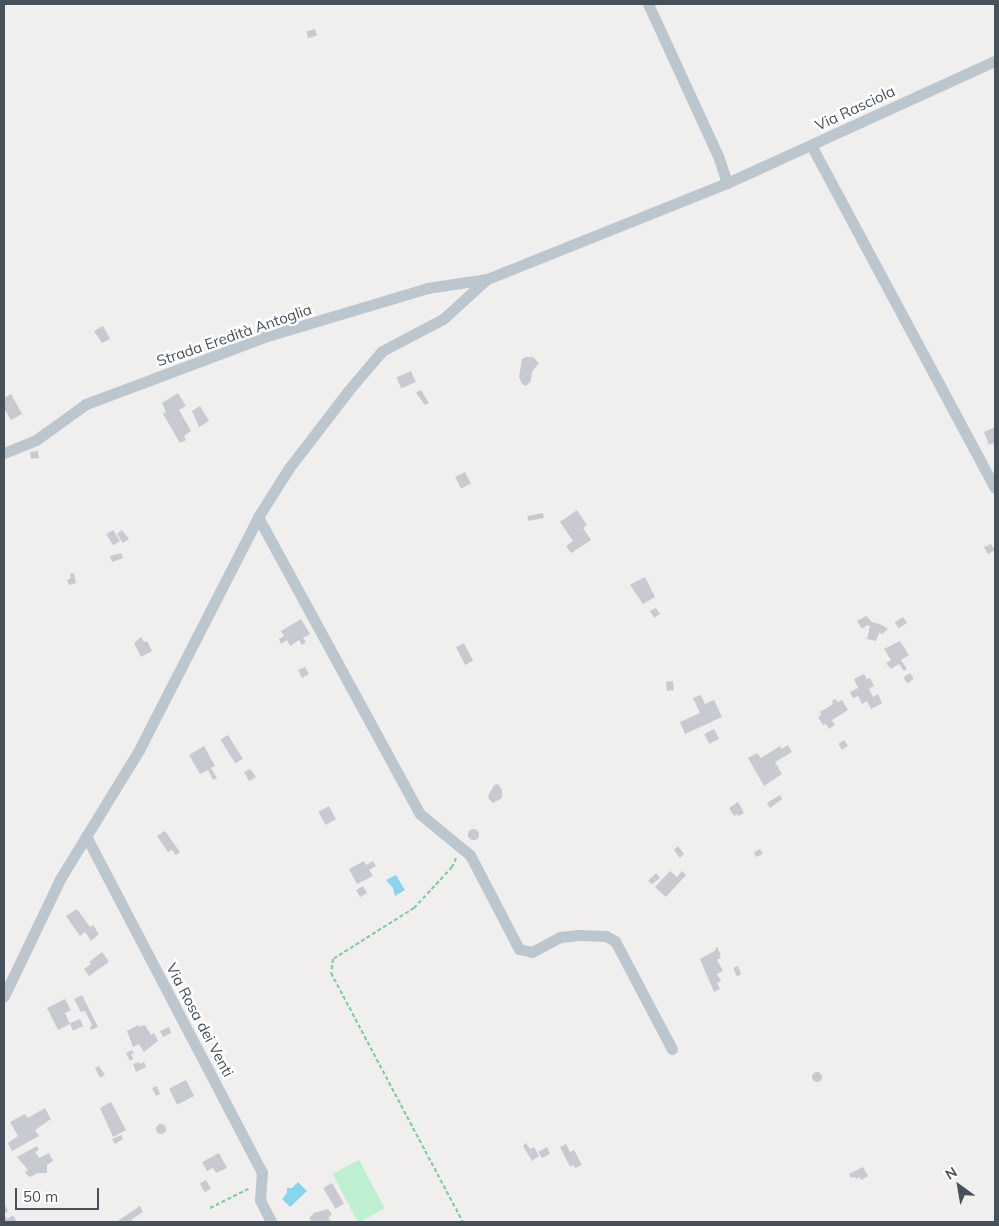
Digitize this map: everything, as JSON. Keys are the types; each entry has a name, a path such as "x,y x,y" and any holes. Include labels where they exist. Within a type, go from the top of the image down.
{"street":[{"path":"648,4 718,156 727,183"},
{"name":"Via Rasciola","path":"487,279 727,183 995,60"},
{"path":"811,145 995,488"},
{"path":"4,996 60,879 139,750 258,517 289,468 348,390 382,351 443,318 487,279"},
{"name":"Strada Eredità Antoglia","path":"4,453 36,440 86,404 264,337 427,288 487,279"},
{"path":"258,517 420,814 470,855 519,949 532,952 560,937 579,935 606,936 614,941 672,1049"},
{"name":"Via Rosa dei Venti","path":"86,836 262,1172 260,1200 271,1222"}],"path":[{"path":"460,846 452,867 414,908 333,959 331,973 462,1222"},
{"path":"210,1208 261,1182"}],"green space":[{"path":"359,1160 385,1209 358,1222 333,1174"}],"water":[{"path":"396,875 405,890 395,896 393,888 386,880"},
{"path":"298,1182 307,1191 290,1207 282,1199 287,1193 287,1188 292,1188"}],"building":[{"path":"315,29 317,36 308,38 306,31"},
{"path":"103,326 110,339 102,343 94,331"},
{"path":"533,357 539,363 532,372 531,381 526,386 522,384 519,377 522,359"},
{"path":"411,371 416,382 401,388 396,378"},
{"path":"421,390 429,403 425,405 416,393"},
{"path":"178,393 186,406 179,410 191,431 184,436 186,440 180,443 163,414 166,412 162,403"},
{"path":"11,394 22,414 11,420 4,408 4,398"},
{"path":"200,406 209,421 199,427 192,411"},
{"path":"995,427 995,448 993,443 989,445 984,432"},
{"path":"38,451 39,458 31,459 30,452"},
{"path":"465,472 471,484 461,489 455,477"},
{"path":"577,510 587,525 583,528 591,540 571,553 566,546 573,541 560,522"},
{"path":"543,513 544,518 528,521 527,516"},
{"path":"113,530 120,541 113,545 106,534"},
{"path":"122,530 129,539 123,543 117,534"},
{"path":"991,544 995,550 988,554 984,547"},
{"path":"121,553 123,558 112,562 110,556"},
{"path":"74,573 76,583 69,585 67,580 71,578 70,574"},
{"path":"645,577 655,597 643,604 630,585"},
{"path":"656,608 660,614 654,618 650,611"},
{"path":"866,616 872,622 888,629 882,634 879,633 876,641 867,639 870,626 867,625 862,629 857,621"},
{"path":"903,617 907,623 899,628 895,623"},
{"path":"301,619 310,634 303,638 306,642 302,645 299,640 290,646 287,640 281,644 279,639 284,636 281,631"},
{"path":"141,637 144,642 147,641 152,651 141,657 134,643"},
{"path":"900,641 909,655 901,660 907,669 904,671 899,664 891,669 886,663 891,660 884,649"},
{"path":"464,643 473,661 465,665 456,647"},
{"path":"305,667 309,674 302,678 298,670"},
{"path":"910,673 914,679 907,683 903,677"},
{"path":"864,674 867,679 870,678 874,686 869,689 873,697 878,694 882,703 871,709 867,701 862,704 858,696 853,698 850,692 858,688 854,679"},
{"path":"673,681 674,690 667,691 666,682"},
{"path":"701,695 705,704 714,700 722,717 685,734 680,722 700,713 693,698"},
{"path":"835,699 838,702 842,700 848,710 832,720 835,725 829,729 826,724 823,725 818,717 821,715 820,712 833,704 832,701"},
{"path":"714,729 719,739 709,744 704,734"},
{"path":"228,735 243,759 235,764 220,740"},
{"path":"844,740 848,746 842,750 838,744"},
{"path":"788,745 792,752 775,762 782,774 764,786 748,758 757,753 761,758 780,746 782,749"},
{"path":"204,746 215,766 211,768 217,778 213,780 208,770 200,774 189,755"},
{"path":"250,769 256,777 249,781 244,772"},
{"path":"498,784 502,790 502,798 493,803 488,796 494,785"},
{"path":"780,795 782,799 770,808 767,803"},
{"path":"738,802 744,813 734,816 729,808"},
{"path":"329,806 336,819 325,825 318,812"},
{"path":"473,828 479,834 473,840 467,834"},
{"path":"165,831 180,852 176,855 172,850 168,852 157,836"},
{"path":"678,846 684,854 680,858 674,850"},
{"path":"760,849 763,854 756,857 754,852"},
{"path":"364,861 366,865 373,861 376,866 369,870 373,876 357,884 349,869"},
{"path":"670,871 677,877 682,871 686,875 666,897 655,887"},
{"path":"656,873 660,878 652,884 648,881"},
{"path":"363,886 367,893 360,897 356,890"},
{"path":"77,909 90,927 93,925 99,934 91,941 85,932 80,936 66,916"},
{"path":"717,947 721,958 717,960 723,971 717,974 721,981 717,983 720,989 714,992 700,959 716,950"},
{"path":"102,952 109,962 89,976 84,969 91,964 89,962"},
{"path":"738,966 741,974 737,976 733,968"},
{"path":"82,995 98,1027 91,1030 90,1027 92,1025 85,1011 81,1012 74,999"},
{"path":"65,999 71,1010 65,1013 70,1024 58,1030 47,1008"},
{"path":"80,1019 83,1026 73,1031 70,1023"},
{"path":"138,1025 139,1027 145,1025 151,1035 154,1033 158,1041 144,1052 139,1044 133,1047 127,1031"},
{"path":"169,1027 171,1033 163,1037 160,1031"},
{"path":"132,1050 134,1053 131,1054 133,1059 130,1061 126,1053"},
{"path":"139,1062 140,1064 144,1062 146,1067 136,1072 133,1064"},
{"path":"99,1066 105,1075 100,1078 95,1068"},
{"path":"817,1072 822,1077 817,1082 812,1077"},
{"path":"186,1080 194,1096 177,1105 169,1089"},
{"path":"157,1086 160,1094 156,1096 152,1088"},
{"path":"111,1102 126,1130 113,1137 100,1108"},
{"path":"45,1108 51,1119 35,1130 39,1136 12,1151 8,1143 18,1136 10,1122 25,1114 28,1118"},
{"path":"159,1124 163,1124 166,1129 165,1133 159,1134 156,1131 156,1127"},
{"path":"121,1135 123,1139 115,1144 112,1139"},
{"path":"526,1143 530,1149 534,1147 539,1156 532,1161 523,1146"},
{"path":"566,1144 570,1152 574,1150 582,1165 575,1168 573,1165 570,1167 560,1147"},
{"path":"37,1146 39,1150 35,1152 39,1158 49,1153 53,1161 47,1165 47,1173 38,1173 30,1177 25,1172 28,1170 17,1157"},
{"path":"547,1147 550,1154 542,1158 538,1152"},
{"path":"219,1153 227,1168 216,1173 213,1168 207,1171 202,1162"},
{"path":"863,1167 868,1176 861,1180 860,1177 856,1179 855,1177 851,1178 849,1174"},
{"path":"206,1180 211,1189 205,1192 200,1183"},
{"path":"332,1183 344,1204 335,1209 323,1188"},
{"path":"4,1203 8,1211 4,1214"},
{"path":"140,1206 143,1212 131,1220 133,1222 116,1222"},
{"path":"328,1209 332,1214 328,1218 332,1222 309,1222 311,1220 309,1218 314,1213"},
{"path":"4,1214 7,1219 13,1215 17,1222 4,1222"}]}
